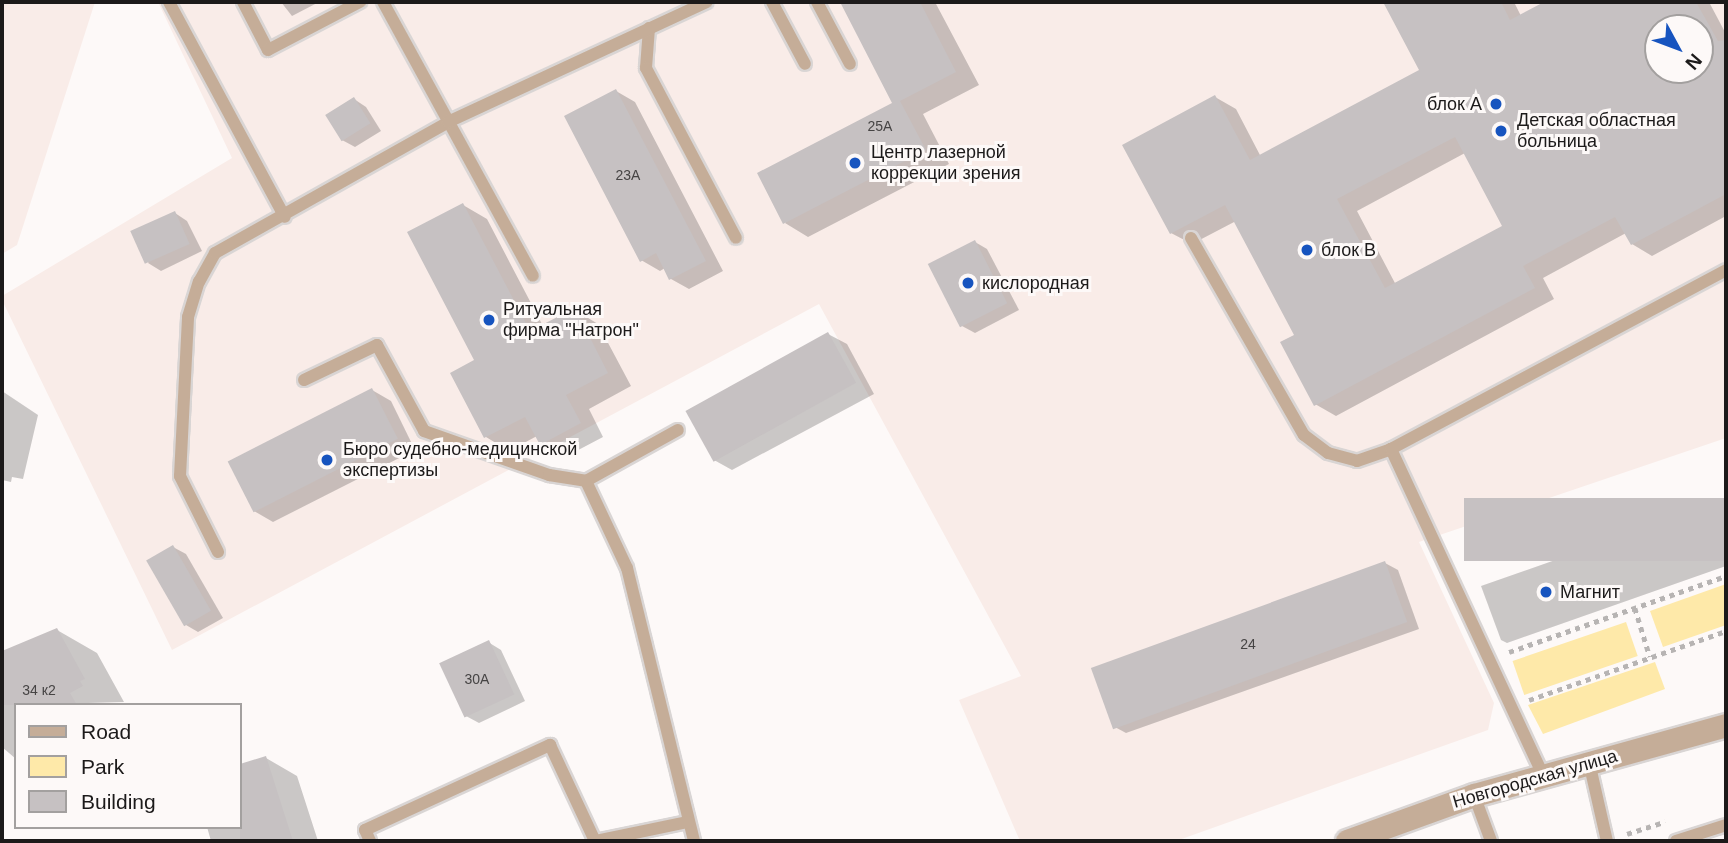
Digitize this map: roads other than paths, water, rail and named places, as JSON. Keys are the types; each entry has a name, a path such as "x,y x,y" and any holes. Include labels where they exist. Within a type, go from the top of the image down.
{"street":[{"name":"Новгородская улица","path":"1347,841 1474,795 1726,724"}],"lane":[{"path":"169,2 285,217"},
{"path":"243,2 268,50 360,2"},
{"path":"383,2 533,276"},
{"path":"218,552 180,477 188,317 199,282 215,253 285,217 448,122 706,2"},
{"path":"772,2 805,64"},
{"path":"817,2 850,64"},
{"path":"649,28 646,68 736,239"},
{"path":"1191,238 1304,435 1328,453 1357,461 1391,449 1726,270"},
{"path":"304,380 377,345 424,431 549,475 586,481 678,430"},
{"path":"1391,449 1543,775"},
{"path":"586,481 627,568 694,841"},
{"path":"370,841 365,830 550,745 596,841 688,822"},
{"path":"1589,762 1607,841"},
{"path":"1474,795 1491,841"},
{"path":"1676,841 1726,825"}],"place":[{"name":"блок А","path":"1496,104"},
{"name":"Детская областная больница","path":"1501,131"},
{"name":"Центр лазерной коррекции зрения","path":"855,163"},
{"name":"блок В","path":"1307,250"},
{"name":"кислородная","path":"968,283"},
{"name":"Ритуальная фирма \"Натрон\"","path":"489,320"},
{"name":"Бюро судебно-медицинской экспертизы","path":"327,460"},
{"name":"Магнит","path":"1546,592"}]}
